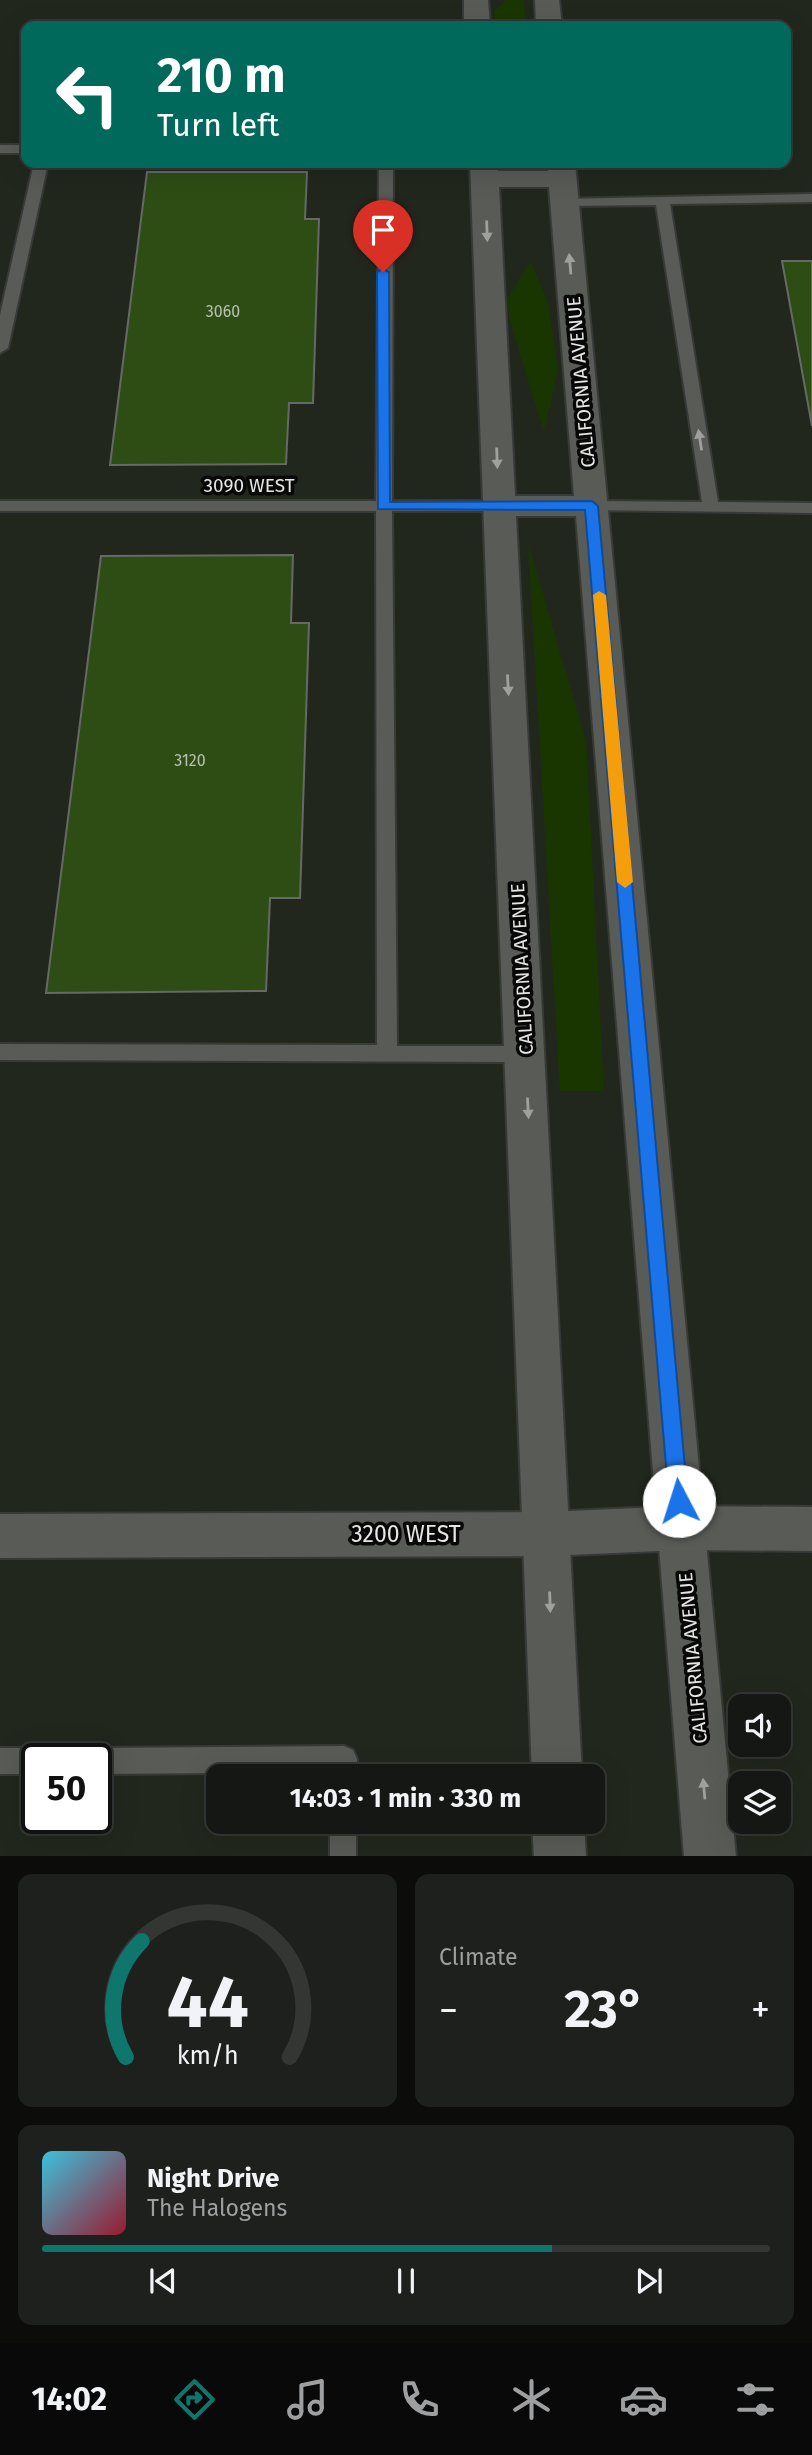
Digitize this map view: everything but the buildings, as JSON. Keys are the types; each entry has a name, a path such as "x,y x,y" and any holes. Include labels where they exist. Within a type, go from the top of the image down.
{"main road":[{"path":"476,0 477,21"},
{"path":"547,0 549,21"},
{"path":"484,171 563,181"},
{"name":"CALIFORNIA AVENUE","path":"484,171 526,1054 556,1764"},
{"name":"CALIFORNIA AVENUE","path":"563,181 710,1856"},
{"path":"499,506 592,506"},
{"name":"3200 WEST","path":"0,1536 547,1534 681,1528 812,1529"},
{"path":"559,1834 560,1856"}],"lane":[{"path":"0,149 21,149"},
{"path":"0,345 40,168"},
{"path":"386,168 383,506 387,1054"},
{"path":"563,181 662,200 812,198"},
{"path":"662,200 711,507"},
{"name":"3090 WEST","path":"0,506 499,506"},
{"path":"592,506 812,508"},
{"path":"0,1052 526,1054"},
{"path":"112,1761 344,1759 344,1764"},
{"path":"0,1761 21,1761"},
{"path":"343,1834 343,1856"}],"shaded area":[{"path":"0,0 812,0 812,1856 0,1856"}],"green space":[{"path":"506,0 524,0 526,21 495,21 494,11"},
{"path":"531,261 548,303 558,370 544,432 510,321 507,299"},
{"path":"528,543 586,741 604,1091 560,1091"}],"slow traffic":[{"path":"599,595 625,882"}],"route":[{"path":"383,272 383,506 592,506 679,1501"}]}
